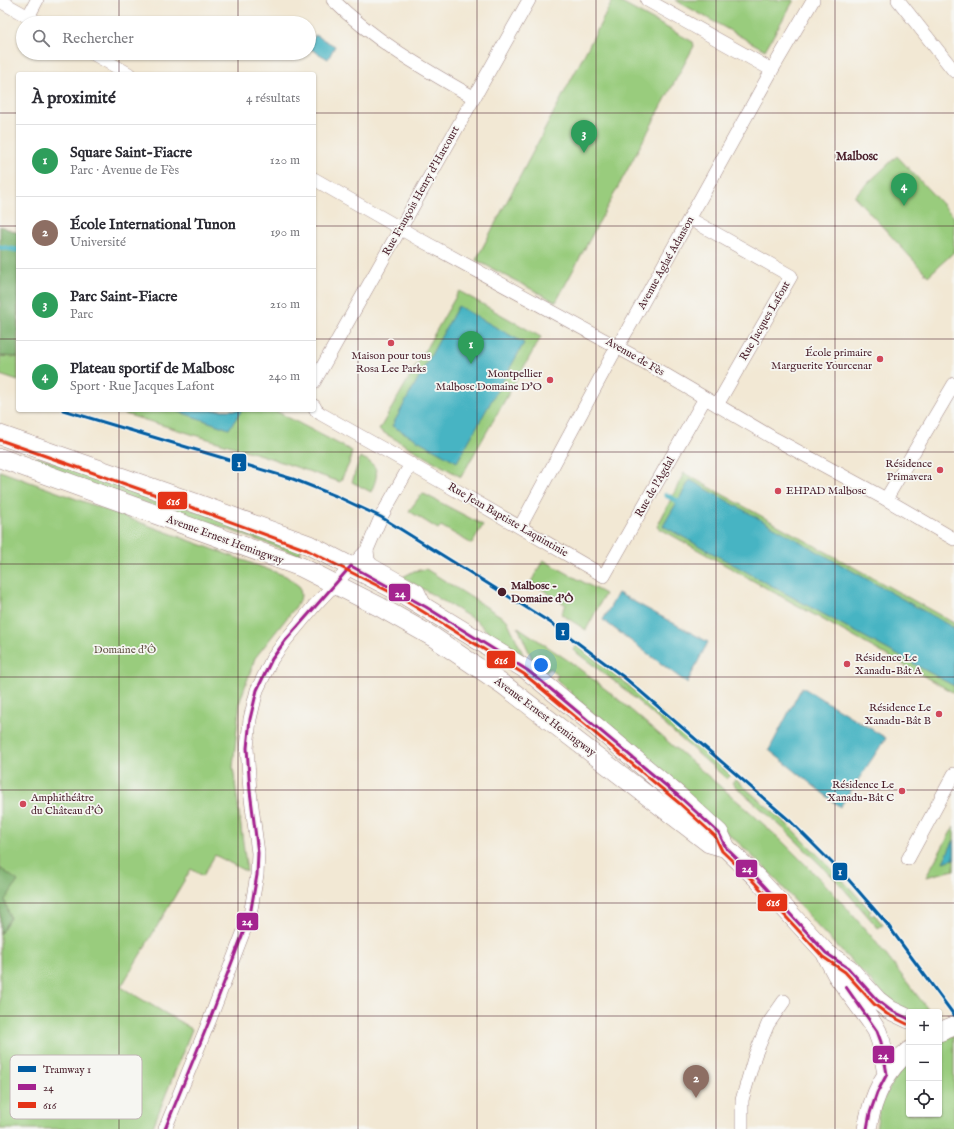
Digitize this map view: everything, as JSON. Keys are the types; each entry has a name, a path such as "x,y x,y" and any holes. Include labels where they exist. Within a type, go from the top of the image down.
{"main road":[{"name":"Avenue Ernest Hemingway","path":"0,435 309,545 426,607 527,670 682,799 714,828 719,833 726,848 756,877 826,953 848,968 877,1000 890,1010 906,1018"},
{"name":"Avenue Ernest Hemingway","path":"0,458 301,567 335,584 433,637 505,686 709,843 726,848"},
{"name":"Avenue Ernest Hemingway","path":"826,953 837,975 877,1031 882,1042 887,1074"},
{"path":"867,1129 877,1093 887,1074 906,1053"}],"street":[{"path":"34,16 37,0"},
{"path":"333,0 351,18 389,47 473,97"},
{"name":"Rue François Henry d'Harcourt","path":"316,379 352,317 400,228 528,0"},
{"path":"648,0 772,70"},
{"name":"Avenue Aglaé Adanson","path":"520,527 772,70 813,0"},
{"path":"898,0 954,71"},
{"path":"0,1 26,16"},
{"path":"104,60 125,72"},
{"name":"Avenue de Fès","path":"316,180 400,228 618,347 775,439 886,499 954,539"},
{"name":"Rue Jacques Lafont","path":"690,219 791,276 717,405"},
{"path":"886,499 954,384"},
{"name":"Rue de l'Agdal","path":"604,576 706,398"},
{"path":"165,1129 210,1019 250,915 257,875 258,853 250,791 247,748 250,719 257,690 272,659 285,641 366,550 381,517 411,464 316,410"},
{"name":"Rue Jean Baptiste Laquintinie","path":"411,464 604,576"},
{"name":"Avenue Ernest Hemingway","path":"366,550 368,560 372,565 418,591 426,607"},
{"path":"908,859 954,774"},
{"path":"742,1129 742,1100 755,1055 768,1024 784,1001"}],"green space":[{"path":"613,0 616,0 693,42 694,46 556,302 476,260"},
{"path":"675,0 794,0 765,50"},
{"path":"897,156 954,217 954,252 928,276 854,196"},
{"path":"0,226 16,232 16,357 0,356"},
{"path":"459,291 541,337 461,477 379,430"},
{"path":"0,356 16,357 16,380 0,375"},
{"path":"119,412 278,412 352,451 349,464 340,482 261,455"},
{"path":"38,457 302,547 299,555 216,525 201,522 34,465 34,459"},
{"path":"360,457 371,463 376,471 371,492 352,482"},
{"name":"Domaine d'Ô","path":"0,471 286,576 300,587 301,596 297,605 255,658 240,701 233,767 247,872 215,855 203,876 191,869 121,987 192,1029 152,1129 0,1129"},
{"path":"684,473 954,623 954,693 657,527"},
{"path":"423,494 483,525 472,544 441,526 438,529 409,511"},
{"path":"543,560 605,594 586,630 561,614 566,605 531,582"},
{"path":"426,569 507,620 523,654 522,659 497,642 478,622 403,577 414,571"},
{"path":"518,627 572,663 618,699 783,842 828,887 872,937 928,1009 906,1009 893,1004 820,929 771,874 741,845 569,696 571,692 556,679 558,675 549,668 546,672 533,661"},
{"path":"576,645 622,680 731,775 727,779 618,684 573,650"},
{"path":"735,779 788,825 871,911 869,913 872,916 874,914 883,925 878,928 837,881 785,830 732,783"},
{"path":"954,826 954,870 926,877"},
{"path":"0,868 18,881 5,900 10,918 0,934"},
{"path":"954,1035 954,1129 876,1129 880,1105 898,1073 906,1066 906,1117 942,1117 942,1041"}],"water":[{"path":"316,36 335,46 328,59 316,52"},
{"path":"458,306 524,343 457,462 392,426"},
{"path":"180,412 241,412 229,429"},
{"path":"690,480 954,628 954,686 663,526"},
{"path":"618,593 708,642 687,683 603,620"},
{"path":"802,687 886,738 840,807 769,750"},
{"path":"954,840 954,859 943,862"}],"waterway":[{"path":"0,247 16,250"},
{"path":"666,495 683,504"}],"tram line":[{"name":"1","path":"70,412 293,479 336,496 381,517 551,623 625,678 790,821 848,879 887,924 954,1015"}],"transit line":[{"name":"616","path":"0,440 307,550 396,595 524,674 679,803 715,836 722,851 752,880 823,957 845,972 874,1004 887,1014 906,1024"},
{"name":"24","path":"165,1129 210,1019 250,915 257,875 258,853 250,791 247,748 250,719 257,690 272,659 285,641 351,566 426,607 527,670 541,681 682,799 719,833 726,848 756,877 826,953 848,968 877,1000 890,1010 906,1018"},
{"name":"24","path":"846,987 877,1031 881,1042 887,1074 877,1093 870,1113 867,1129"}],"place":[{"name":"Parc Saint-Fiacre","path":"584,153"},
{"name":"Plateau sportif de Malbosc","path":"904,206"},
{"name":"Maison pour tous Rosa Lee Parks","path":"391,343"},
{"name":"École primaire Marguerite Yourcenar","path":"880,359"},
{"name":"Square Saint-Fiacre","path":"471,364"},
{"name":"Montpellier Malbosc Domaine D'O","path":"550,380"},
{"name":"Résidence Primavera","path":"940,470"},
{"name":"EHPAD Malbosc","path":"778,491"},
{"name":"Malbosc - Domaine d'Ô","path":"502,592"},
{"name":"Résidence Le Xanadu-Bât A","path":"847,664"},
{"name":"Résidence Le Xanadu-Bât B","path":"939,714"},
{"name":"Résidence Le Xanadu-Bât C","path":"902,791"},
{"name":"Amphithéâtre du Château d'Ô","path":"23,804"},
{"name":"École International Tunon","path":"696,1098"}],"district":[{"name":"Malbosc","path":"857,156"}]}
